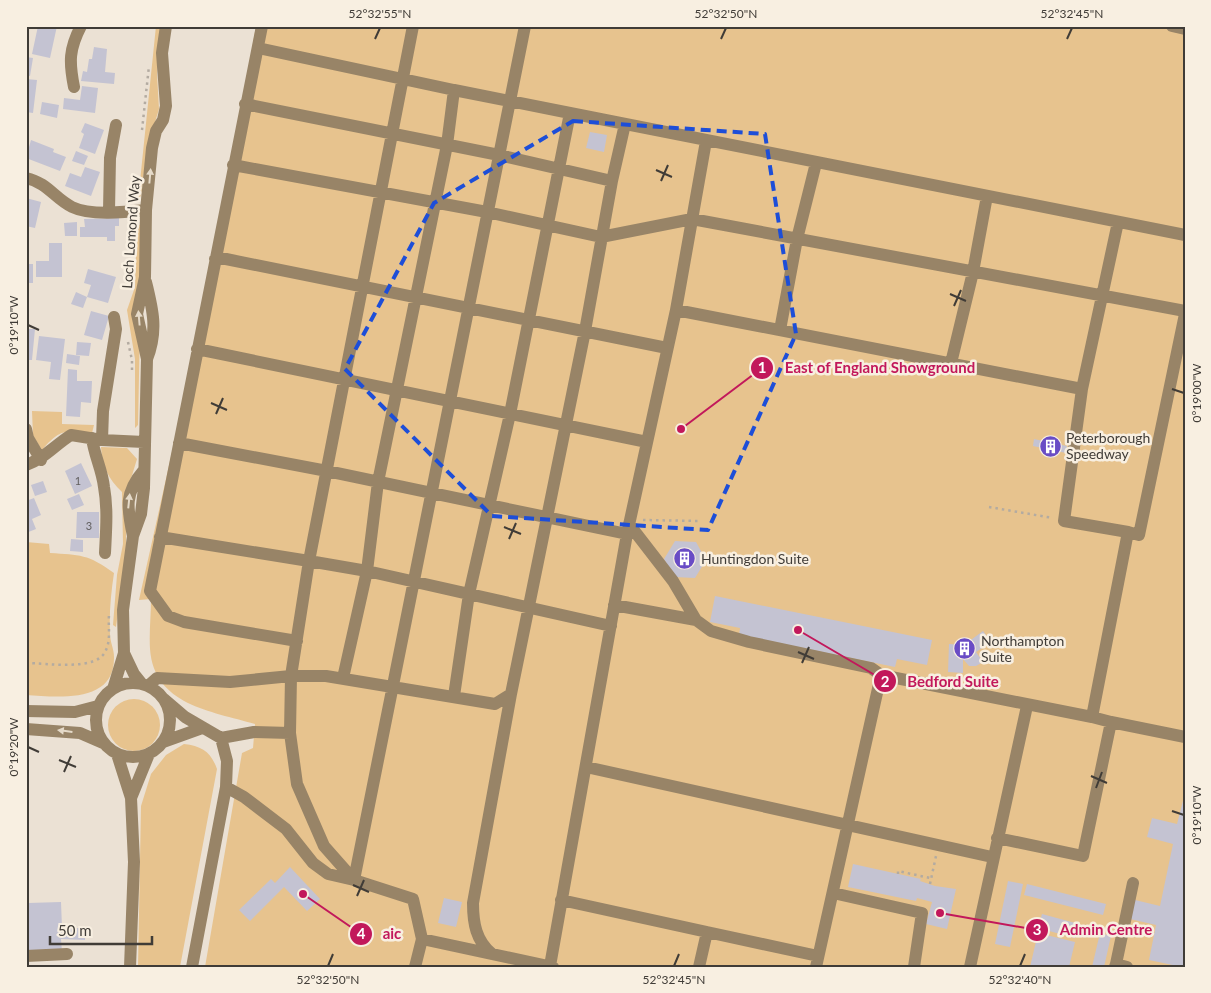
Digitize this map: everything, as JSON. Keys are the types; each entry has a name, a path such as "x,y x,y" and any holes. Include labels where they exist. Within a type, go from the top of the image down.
{"street":[{"path":"74,87 69,61 75,38 81,26"},
{"name":"Loch Lomond Way","path":"113,689 124,653 123,610 133,536 141,514 144,488 147,359 137,314 145,277 146,210 152,148 156,131 163,120 166,106 162,53 166,26"},
{"path":"262,26 245,104 150,591 168,616 184,622 297,641"},
{"path":"354,880 324,846 298,784 290,733 291,676 309,561 413,26"},
{"path":"354,880 525,26"},
{"path":"1172,26 1185,29"},
{"path":"258,48 401,80 510,100 706,141 1185,235"},
{"path":"343,678 367,571 378,482 436,202 447,145 454,90"},
{"path":"245,104 499,155 612,181"},
{"path":"454,696 469,594 530,320 570,113"},
{"path":"492,954 477,934 473,919 473,903 506,719 585,331 612,181 625,124"},
{"path":"109,212 110,158 116,125"},
{"path":"422,939 546,966 561,900 586,767 628,529 676,310 706,141"},
{"path":"780,330 797,239 816,163"},
{"path":"233,165 488,212 601,237 692,219 1102,296 1185,313 1139,535 1064,521 1082,389 1102,296 1118,222"},
{"path":"26,178 40,181 72,207 87,212 146,210"},
{"path":"951,363 973,272 987,196"},
{"path":"215,259 667,348"},
{"path":"676,310 1082,389"},
{"path":"105,553 107,508 100,466 94,457 116,329 114,317"},
{"path":"197,349 648,442"},
{"path":"26,429 28,438 41,460"},
{"path":"26,465 41,460 54,446 71,435 144,442"},
{"path":"179,443 327,471 489,506 628,529 673,581 696,620 711,631 749,642 871,668 881,675 1185,737"},
{"path":"1092,718 1128,532"},
{"path":"160,537 367,571 611,626"},
{"path":"614,605 696,620"},
{"name":"Loch Lomond Way","path":"124,653 134,674 145,685"},
{"path":"561,900 707,932 817,961 881,675"},
{"path":"103,743 97,731 95,718 98,706 104,696 122,684 145,685 157,678 230,682 291,676 343,678 393,685 495,704 502,708 506,719"},
{"path":"145,685 202,728 220,738 254,732 290,733"},
{"path":"495,704 511,694"},
{"path":"163,742 170,721 164,699"},
{"path":"26,711 75,712 98,706"},
{"path":"970,967 992,857 1027,706"},
{"path":"997,838 1083,856 1111,722"},
{"path":"26,729 80,733 103,743 117,754 138,758 148,754 163,742 202,728"},
{"path":"192,967 226,787 227,761 220,738"},
{"path":"117,754 131,798 134,862 130,967"},
{"path":"131,798 148,754"},
{"path":"586,767 992,857"},
{"path":"226,787 286,829 313,863 328,874 354,880 413,899 422,939 415,967"},
{"path":"1119,966 1133,883"},
{"path":"833,893 922,913 914,967"},
{"path":"699,967 707,932"},
{"path":"26,956 67,954"}],"path":[{"path":"989,507 1064,521"},
{"path":"628,529 638,520 701,521"},
{"path":"930,884 938,845"},
{"path":"898,874 898,871 931,878"}],"highlighted area":[{"path":"573,121 765,134 796,334 708,530 492,516 345,369 434,203"}],"shaded area":[{"path":"156,26 161,26 157,74 159,109 147,149 141,195 138,201"},
{"path":"256,26 1185,26 1185,967 205,967 242,753 253,748 255,724 221,715 188,703 173,694 162,683 154,668 150,649 151,599 139,600 215,259"},
{"path":"137,223 142,227 138,425 135,428 135,359 127,310 135,287"},
{"path":"32,411 62,412 62,424 94,425 92,433 64,432 54,438 42,450 33,436"},
{"path":"101,447 127,448 137,459 126,495 126,553 116,627 113,625 117,575 123,544 122,492 113,482 107,471"},
{"path":"26,542 49,544 50,553 84,557 97,562 114,573 110,618 110,637 114,657 112,672 105,683 95,690 68,696 26,695"},
{"path":"134,699 144,701 152,707 158,715 160,725 158,735 152,743 144,749 134,751 124,749 116,743 110,735 108,725 110,715 116,707 124,701"},
{"path":"184,744 201,748 209,754 217,769 180,967 138,967 141,806 151,774 166,755"}],"building":[{"path":"38,26 57,26 50,58 32,54"},
{"path":"94,47 107,49 105,72 115,73 114,84 81,81 83,71 87,72 89,59 92,59"},
{"path":"26,57 33,58 30,76 26,75"},
{"path":"26,79 37,80 33,113 26,112"},
{"path":"82,86 98,88 95,113 63,109 64,98 80,100"},
{"path":"42,102 59,105 57,118 40,114"},
{"path":"85,123 104,130 95,154 79,148 84,134 81,132"},
{"path":"590,132 607,135 604,152 586,148"},
{"path":"31,140 54,149 53,152 66,157 60,171 26,158"},
{"path":"76,151 88,156 84,165 72,161"},
{"path":"85,167 100,172 91,196 65,186 70,173 81,177"},
{"path":"26,198 41,202 35,228 26,226"},
{"path":"119,218 119,226 115,226 115,241 107,241 107,237 80,237 80,227 85,227 84,219"},
{"path":"77,222 77,236 65,236 64,223"},
{"path":"49,243 62,243 62,277 36,277 36,261 49,261"},
{"path":"26,264 33,264 33,283 26,283"},
{"path":"88,269 116,277 108,303 87,297 91,285 84,283"},
{"path":"76,292 87,297 83,308 71,304"},
{"path":"91,311 109,316 102,340 84,335"},
{"path":"26,329 35,329 32,360 26,360"},
{"path":"39,336 65,339 60,380 49,379 51,362 36,360"},
{"path":"77,342 91,343 89,356 76,355"},
{"path":"67,354 80,356 79,365 66,363"},
{"path":"68,369 77,370 77,381 92,381 91,403 81,402 80,417 66,416"},
{"name":"Peterborough Speedway","path":"1034,439 1067,446 1066,453 1033,446"},
{"path":"81,463 92,486 75,494 65,471"},
{"path":"43,481 47,492 35,496 31,485"},
{"path":"79,494 84,505 72,510 67,499"},
{"path":"34,498 41,515 32,519 36,529 26,533 26,501"},
{"path":"77,512 99,512 99,538 76,538"},
{"path":"71,539 83,540 83,552 70,551"},
{"name":"Huntingdon Suite","path":"675,541 696,542 706,560 695,578 674,577 664,559"},
{"path":"715,596 932,640 927,665 897,659 895,667 739,635 740,628 710,622"},
{"name":"Northampton Suite","path":"983,631 991,642 976,652 983,662 976,666 969,666 963,659 963,673 948,672 949,644 964,645"},
{"path":"1185,793 1185,967 1182,967 1149,960 1156,925 1130,919 1135,900 1160,906 1173,844 1147,837 1152,818 1177,824"},
{"path":"853,864 921,879 920,881 935,886 956,889 947,929 926,924 932,902 917,898 916,901 848,887"},
{"path":"290,867 320,899 307,911 284,887 250,921 239,910 271,879 275,883"},
{"path":"1008,881 1023,884 1010,947 995,944"},
{"path":"1027,884 1106,904 1103,915 1024,895"},
{"path":"444,898 462,902 456,927 438,923"},
{"path":"61,902 62,928 85,928 85,940 61,939 62,952 26,953 28,903"},
{"path":"1042,914 1079,924 1075,938 1038,928"},
{"path":"1038,933 1075,942 1069,967 1030,967"},
{"path":"1100,933 1111,936 1104,967 1092,967"}],"place":[{"name":"East of England Showground","path":"681,429"},
{"name":"Peterborough Speedway","path":"1050,446"},
{"name":"Huntingdon Suite","path":"685,559"},
{"name":"Bedford Suite","path":"798,630"},
{"name":"Northampton Suite","path":"965,649"},
{"name":"aic","path":"303,894"},
{"name":"Admin Centre","path":"940,913"}]}
